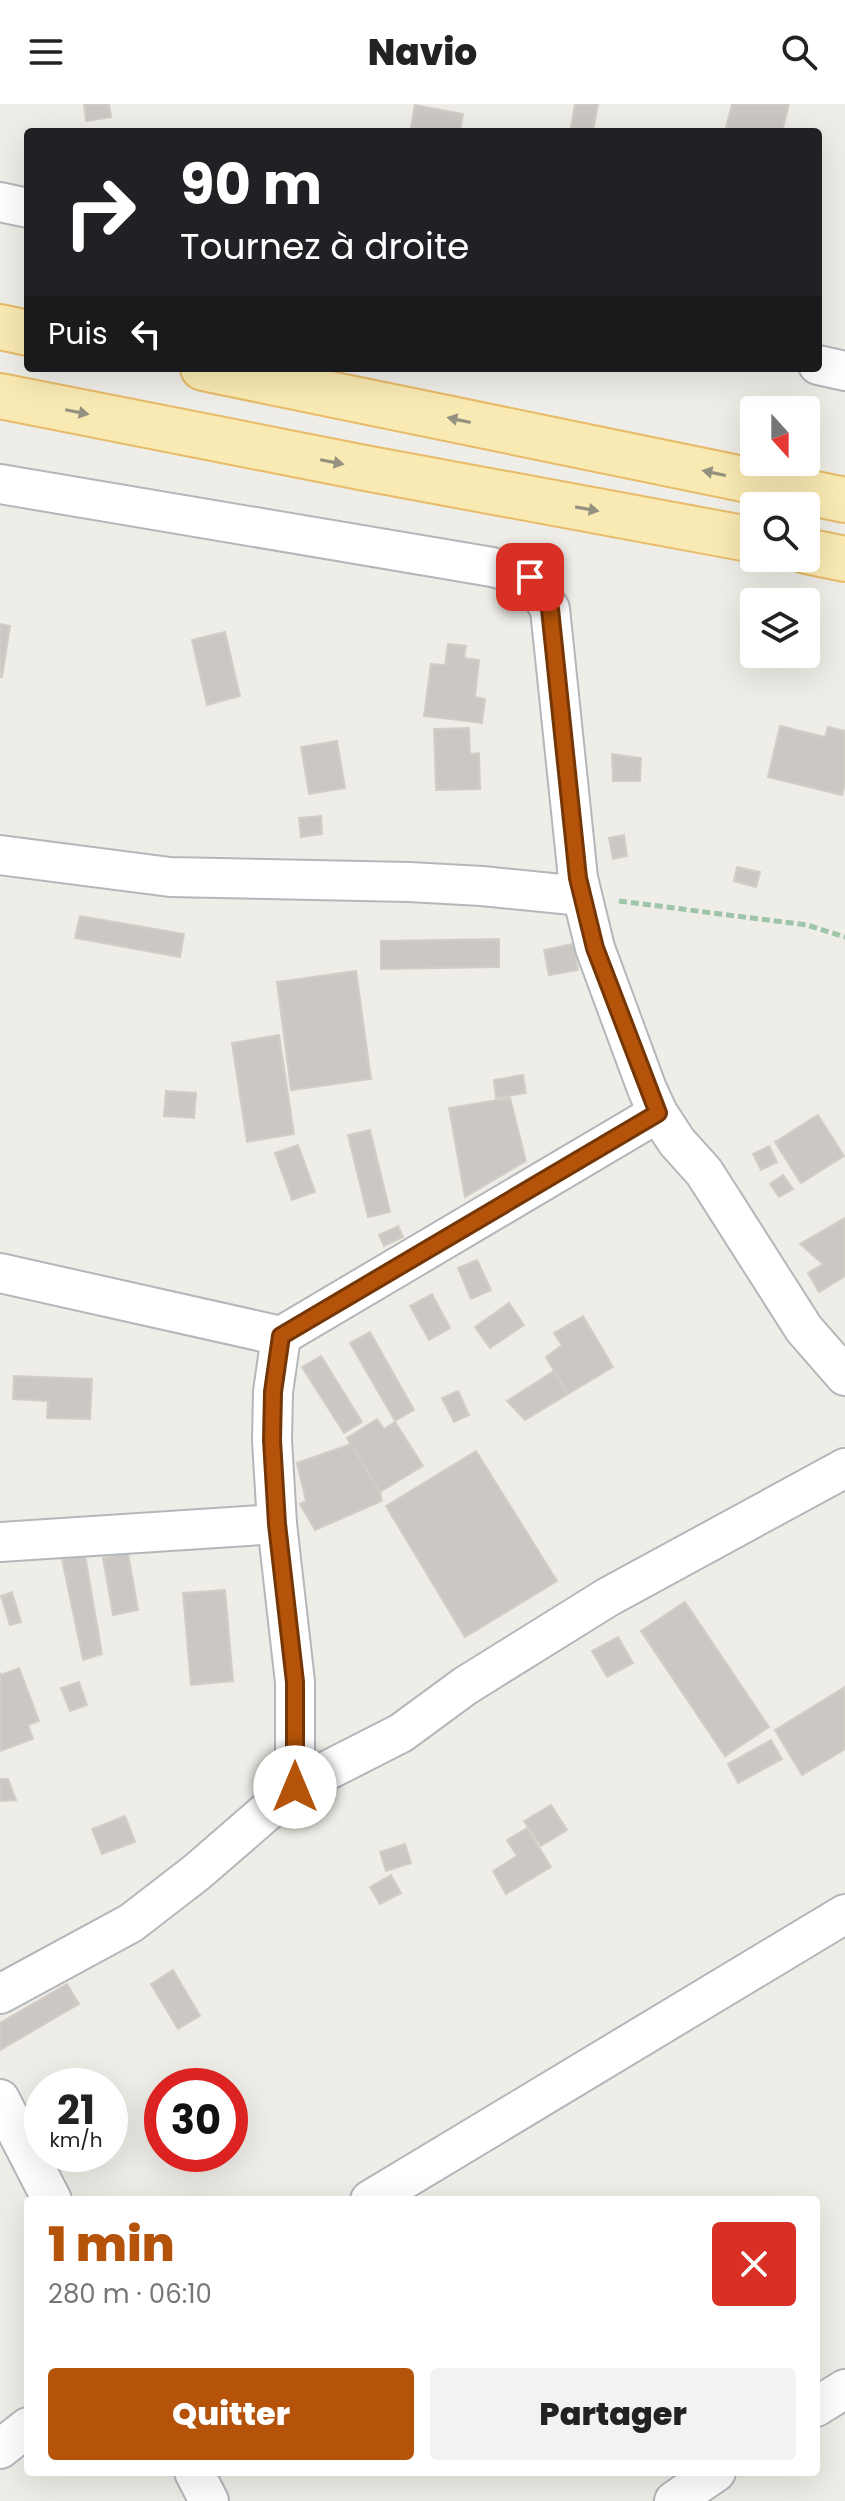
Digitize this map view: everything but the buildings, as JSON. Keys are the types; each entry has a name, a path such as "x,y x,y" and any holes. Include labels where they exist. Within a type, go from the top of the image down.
{"main road":[{"path":"0,327 24,332"},
{"path":"222,372 845,500"},
{"path":"0,396 740,537"},
{"path":"820,554 845,559"}],"street":[{"path":"0,202 24,207"},
{"path":"822,366 845,371"},
{"path":"0,484 492,567 530,577 550,609 582,896 595,948 658,1113 677,1142 704,1172 804,1329 845,1376"},
{"path":"0,855 170,877 409,882 582,896"},
{"path":"0,1273 281,1336 658,1113"},
{"path":"281,1336 273,1392 277,1524 295,1682 295,1787"},
{"path":"0,1994 131,1923 197,1872 295,1787 401,1733 465,1686 608,1597 845,1468"},
{"path":"0,1542 277,1524"},
{"path":"377,2196 845,1914"},
{"path":"0,2099 50,2196"},
{"path":"820,2405 845,2389"},
{"path":"0,2449 24,2430"},
{"path":"196,2476 209,2501"},
{"path":"674,2501 710,2476"}],"path":[{"path":"582,896 807,925 845,937"}],"route":[{"path":"295,1787 295,1682 277,1524 272,1440 273,1392 281,1336 658,1113 595,948 578,878 550,609 530,577"}]}
